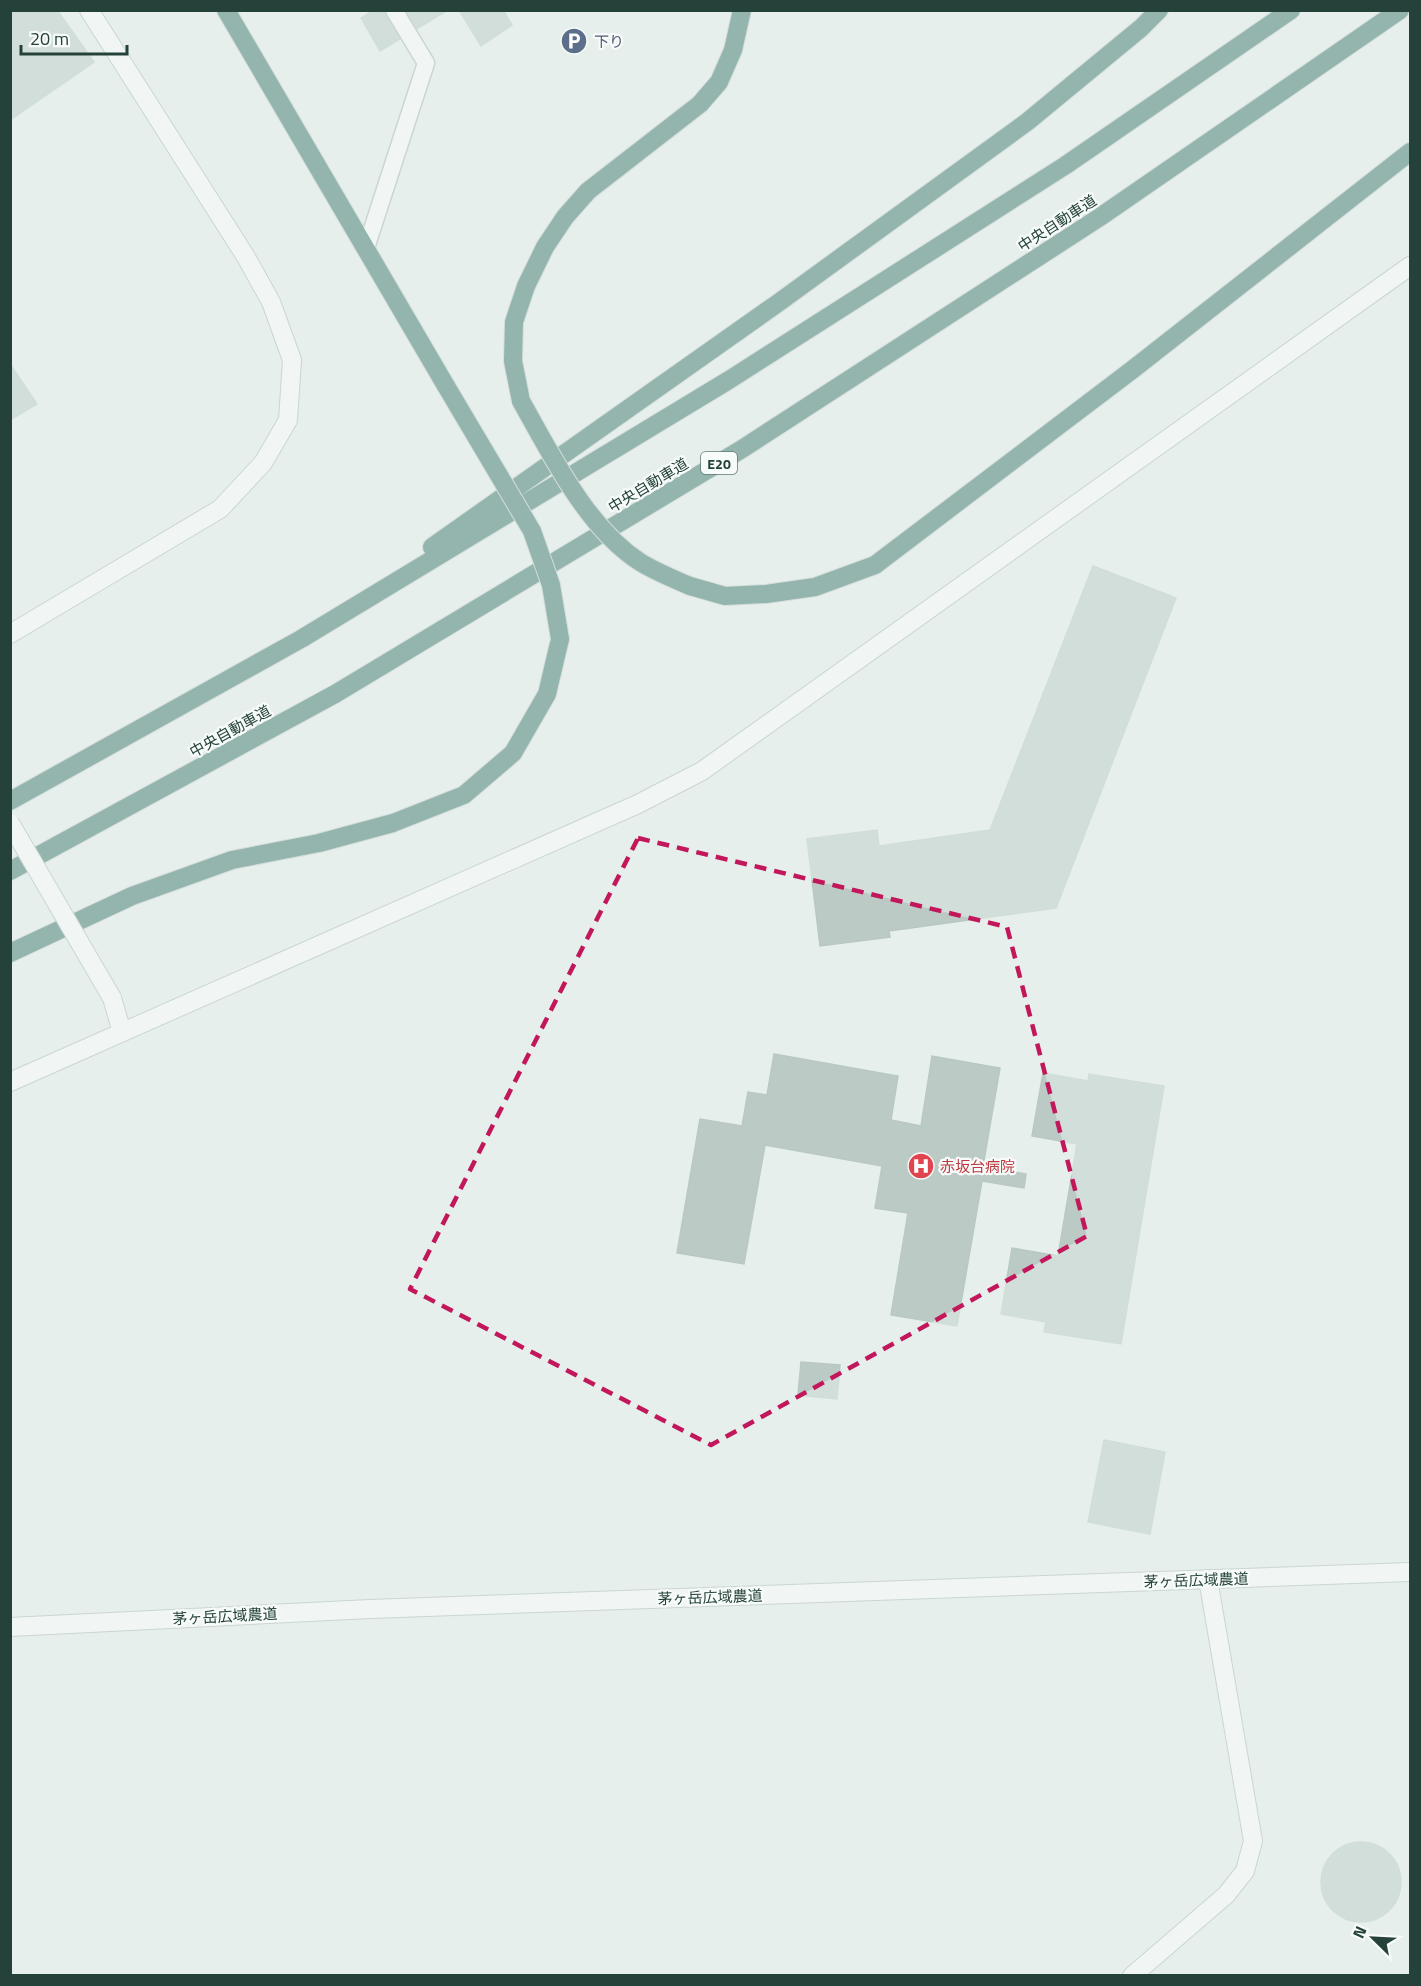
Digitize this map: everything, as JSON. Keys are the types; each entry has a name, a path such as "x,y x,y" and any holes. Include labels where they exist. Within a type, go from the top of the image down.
{"highway":[{"path":"10,953 132,896 232,860 319,843 382,826 464,795 513,753 547,694 560,639 551,585 532,531 226,10"},
{"path":"742,10 733,50 719,82 700,104 588,191 565,216 545,247 526,286 514,322 513,361 521,401 581,501 614,542 641,562 690,586 724,596 815,588 875,565 1122,377 1410,152"},
{"path":"300,639 778,303 1027,122 1141,28 1159,10"},
{"path":"10,801 300,639 759,361 1066,165 1290,10"},
{"name":"中央自動車道","path":"10,871 335,694 742,449 1100,217 1400,10"}],"street":[{"path":"10,634 220,509 263,463 288,420 292,360 271,302 246,257 89,10"},
{"path":"10,1082 639,804 702,771 1410,266"},
{"path":"10,823 112,998 122,1032"},
{"name":"茅ヶ岳広域農道","path":"10,1627 358,1610 1410,1572"},
{"path":"1132,1976 1226,1894 1245,1870 1253,1841 1208,1579"}],"lane":[{"path":"366,248 426,63 394,10"}],"highlighted area":[{"path":"638,838 1007,927 1087,1236 711,1445 410,1289"}],"building":[{"path":"10,10 57,10 94,62 10,120"},
{"path":"374,10 448,10 380,51 361,18"},
{"path":"459,10 503,10 512,25 481,46"},
{"path":"10,364 37,404 10,420"},
{"path":"1093,566 1176,598 1056,908 889,931 890,937 820,946 807,839 877,830 879,846 990,830"},
{"path":"774,1054 898,1076 891,1120 921,1126 932,1056 1000,1068 983,1166 1026,1174 1024,1188 982,1181 957,1326 891,1315 908,1213 875,1208 882,1166 765,1145 744,1264 677,1253 700,1119 742,1126 748,1092 767,1095"},
{"path":"1043,1073 1088,1081 1089,1074 1164,1086 1121,1344 1044,1332 1046,1322 1001,1314 1012,1248 1058,1256 1077,1144 1032,1136"},
{"path":"801,1362 840,1365 837,1399 798,1395"},
{"path":"1104,1440 1165,1452 1150,1534 1088,1522"},
{"path":"1353,1842 1369,1842 1390,1853 1401,1874 1401,1890 1390,1911 1369,1922 1353,1922 1339,1916 1327,1904 1321,1890 1321,1874 1327,1860 1339,1848"}],"place":[{"name":"下り","path":"574,41"},
{"name":"赤坂台病院","path":"921,1166"}]}
